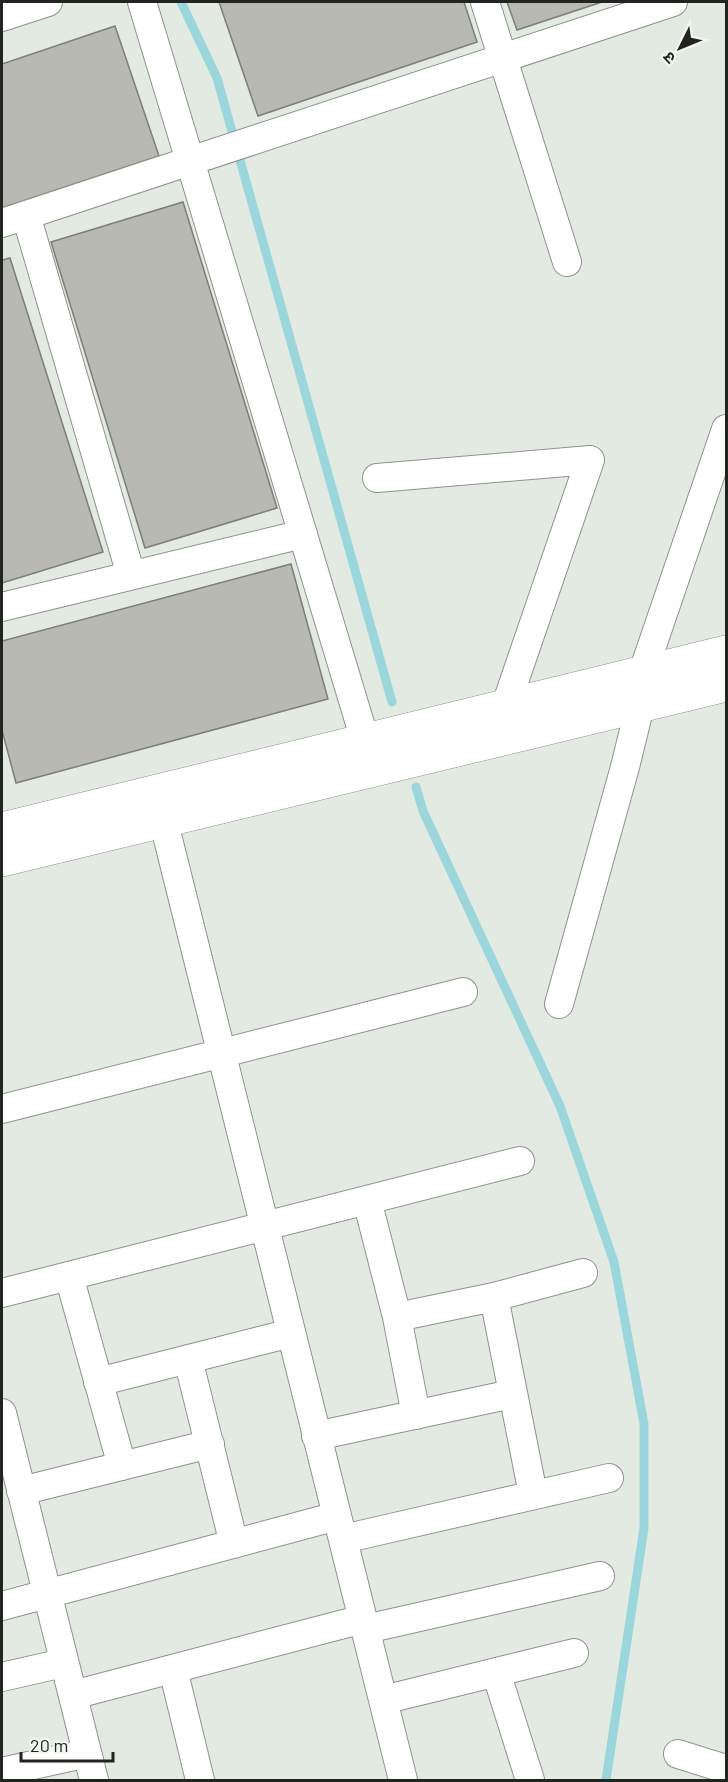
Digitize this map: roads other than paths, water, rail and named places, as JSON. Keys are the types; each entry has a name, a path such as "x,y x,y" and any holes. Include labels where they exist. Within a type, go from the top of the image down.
{"street":[{"path":"2,17 48,2"},
{"path":"142,2 365,740"},
{"path":"485,2 567,262"},
{"path":"131,575 14,219 673,2"},
{"path":"643,672 726,429"},
{"path":"377,478 590,460 506,705"},
{"path":"2,607 303,534"},
{"path":"2,860 365,740 726,652"},
{"path":"2,825 160,806 640,706 726,685"},
{"path":"559,1004 640,706"},
{"path":"160,806 403,1780"},
{"path":"2,1109 463,992"},
{"path":"2,1293 520,1161"},
{"path":"367,1200 397,1317 416,1415"},
{"path":"397,1317 494,1297 583,1273"},
{"path":"69,1276 122,1466"},
{"path":"494,1297 533,1494"},
{"path":"99,1382 291,1333"},
{"path":"188,1359 234,1544"},
{"path":"316,1436 512,1394"},
{"path":"2,1413 94,1780"},
{"path":"21,1491 210,1444"},
{"path":"2,1606 234,1544 533,1494 609,1478"},
{"path":"73,1695 364,1624 600,1576"},
{"path":"383,1700 574,1653"},
{"path":"2,1677 63,1663"},
{"path":"173,1669 200,1780"},
{"path":"496,1672 530,1780"},
{"path":"2,1772 87,1753"},
{"path":"678,1754 726,1769"}],"waterway":[{"path":"181,2 217,78 392,702"},
{"path":"416,787 423,811 560,1106 614,1262 644,1424 644,1528 606,1780"}]}
